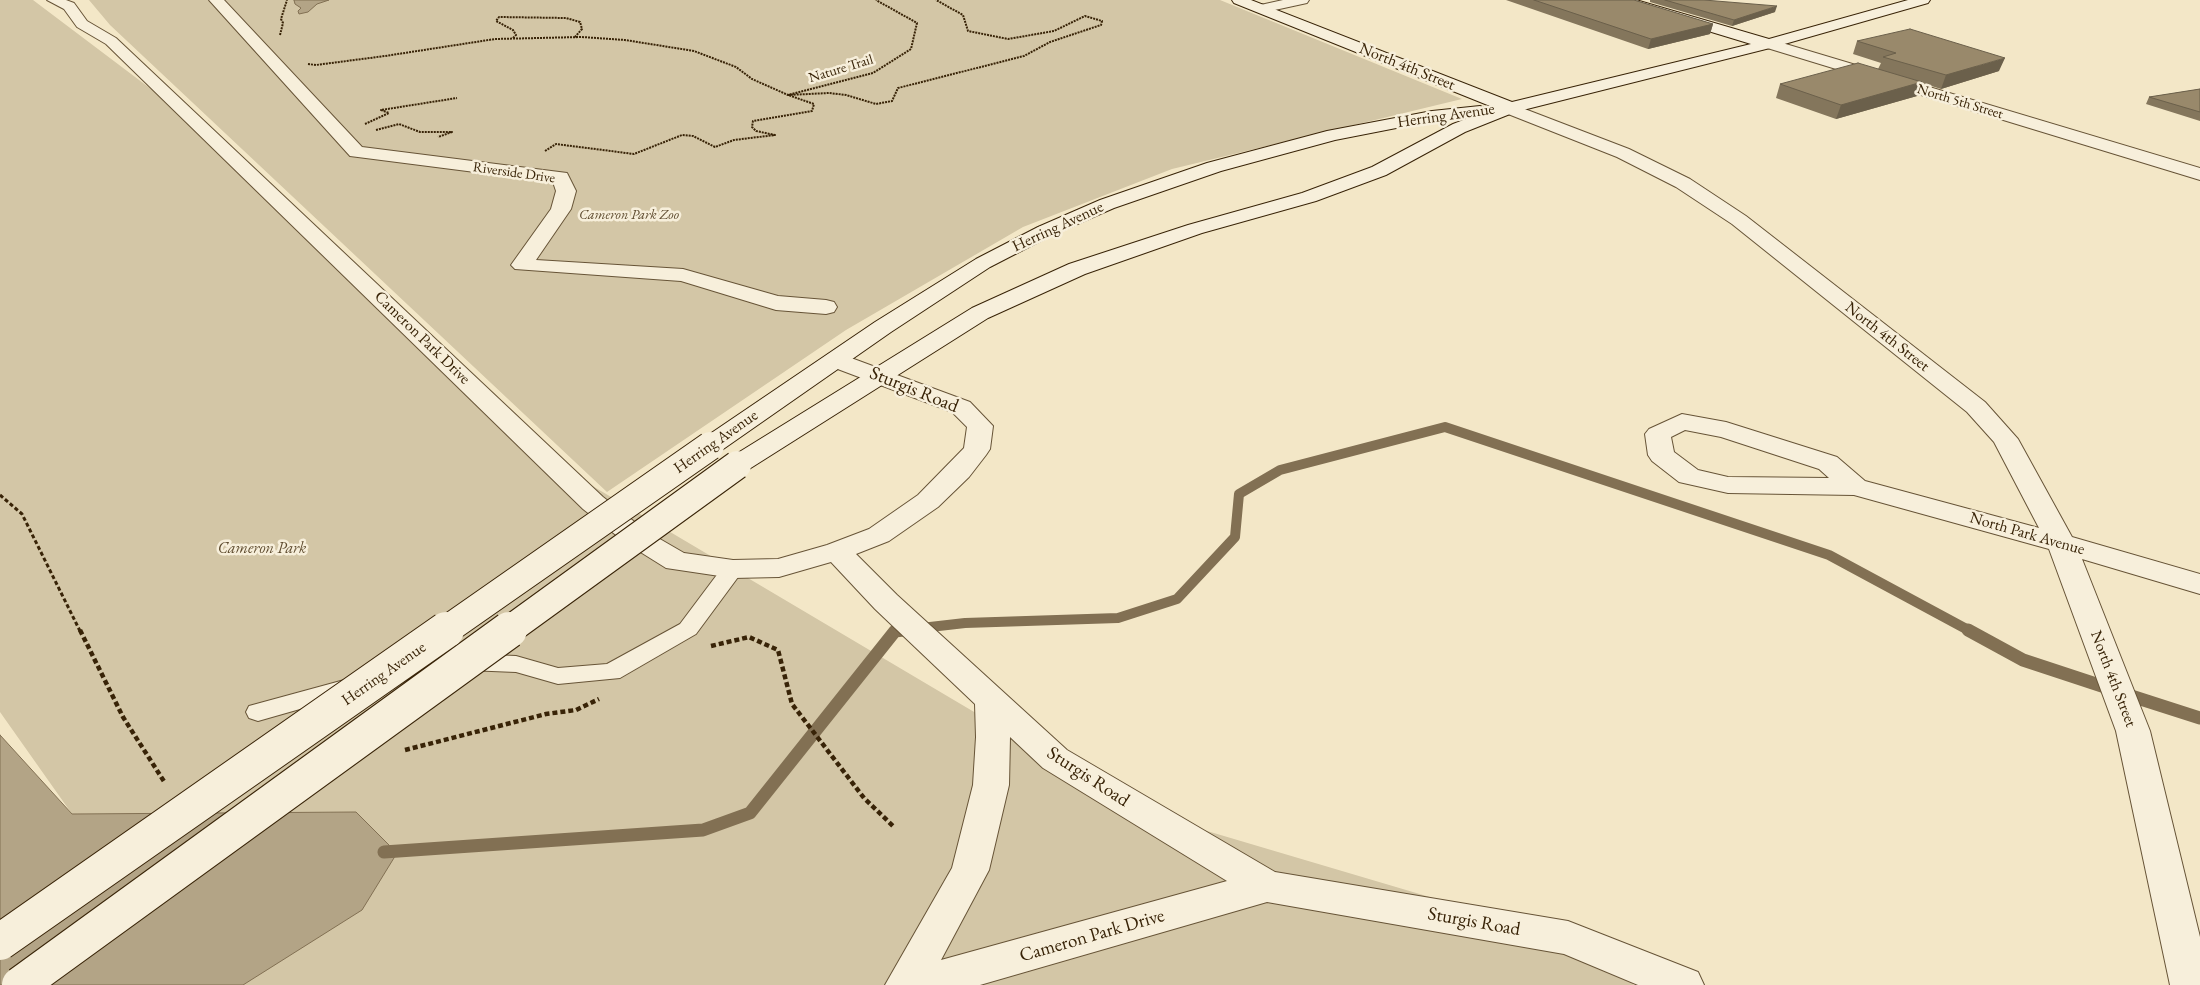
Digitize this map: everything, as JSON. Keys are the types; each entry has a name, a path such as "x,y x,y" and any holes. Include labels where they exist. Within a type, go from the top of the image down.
{"street":[{"name":"Cameron Park Drive","path":"54,0 69,6 82,24 118,48 594,503 636,536 676,560 733,569 779,568 837,551"},
{"name":"Riverside Drive","path":"216,0 356,152 560,178 566,191 561,209 522,265 684,276 776,303 826,308"},
{"name":"North 4th Street","path":"1239,0 1623,153 1683,183 1739,220 1976,406 2004,439 2061,543 2133,730 2191,985"},
{"path":"1261,9 1302,0"},
{"name":"North 5th Street","path":"1621,0 2195,169"},
{"name":"Herring Avenue","path":"0,942 835,360 983,263 1044,231 1108,204 1214,167 1333,135 1432,116 1509,108 1769,44 1923,0"},
{"name":"Herring Avenue","path":"20,985 736,465 980,314 1077,269 1196,229 1309,197 1379,171 1459,128 1509,108"},
{"name":"Sturgis Road","path":"835,360 961,407 980,426 977,450 959,471 928,501 879,535 837,551 886,602 1055,759 1267,886 1568,938 1683,985"},
{"path":"1682,422 1726,430 1828,463 1855,487 1728,485 1689,476 1661,455 1658,434 1682,422"},
{"name":"North Park Avenue","path":"1855,487 2061,543 2200,584"},
{"path":"906,985 970,870 992,785 993,737 991,698"},
{"name":"Cameron Park Drive","path":"917,985 1267,886"}],"lane":[{"path":"258,712 443,661 516,664 558,676 612,672 688,629 733,569"}],"path":[{"path":"279,39 287,0"},
{"name":"Nature Trail","path":"788,95 873,73 911,49 917,23 876,0"},
{"path":"788,95 846,95 876,104 892,100 898,88 1024,56 1050,42 1102,24 1102,21 1085,16 1054,31 1008,39 968,31 963,15 936,0"},
{"path":"513,39 516,35 513,30 496,21 499,17 544,17 573,20 580,22 582,29 575,37"},
{"path":"308,64 325,64 424,49 513,39 575,37 655,44 694,51 736,67 752,80 814,104 812,111 753,122 752,127 756,131 775,134 734,140 716,147 693,136 682,136 634,154 556,144 540,154"},
{"path":"435,138 452,132 420,132 399,124 375,130 363,127 389,113 381,110 457,98"},
{"path":"792,704 864,798 893,826"}],"green space":[{"name":"Cameron Park","path":"0,0 33,0 208,132 552,462 1143,812 1568,938 1634,985 243,985 355,812 72,814 0,712"},
{"name":"Cameron Park Zoo","path":"89,0 1220,0 1462,99 1172,169 1023,227 846,330 607,492 110,25"}],"shaded area":[{"path":"294,0 329,0 317,4 308,12 299,14 298,11 301,8 295,4"},
{"path":"0,735 72,814 356,812 397,853 362,910 243,985 0,985"}],"building":[{"path":"1534,0 1634,0 1713,24 1651,39"},
{"path":"1665,0 1704,0 1777,6 1734,20"},
{"path":"1910,29 2005,58 1946,75 1883,57 1896,53 1857,41"},
{"path":"1858,63 1922,82 1841,105 1780,84"},
{"path":"2200,89 2200,112 2149,97"}],"waterway":[{"path":"895,631 965,623 1118,618 1177,599 1235,537 1239,494 1280,470 1445,427 1829,555 1970,631"},
{"path":"895,631 903,630"},
{"path":"1968,630 2023,660 2111,689"},
{"path":"384,852 703,830 750,813 895,631"},
{"path":"2125,694 2200,718"}]}
